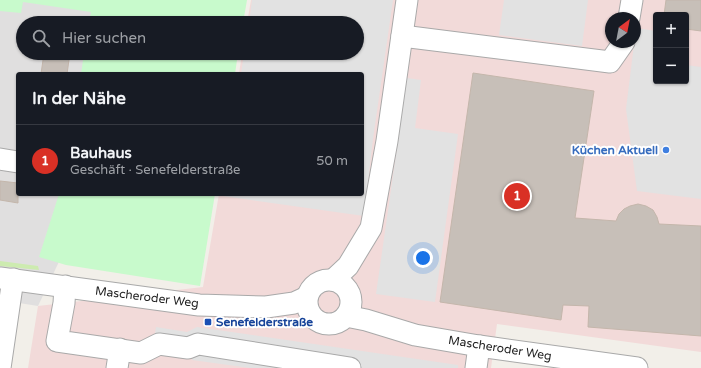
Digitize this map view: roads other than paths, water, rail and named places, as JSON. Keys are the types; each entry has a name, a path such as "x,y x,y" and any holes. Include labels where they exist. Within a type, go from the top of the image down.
{"street":[{"path":"348,303 326,280 314,286 303,303 315,319 328,324 341,321 348,303 348,266 371,228 387,140 407,0"},
{"path":"630,12 632,0"},
{"path":"402,36 610,62 620,48"},
{"path":"0,159 16,162"},
{"path":"0,368 7,278"},
{"name":"Mascheroder Weg","path":"7,278 199,304 266,307 303,303"},
{"path":"65,286 64,303 56,341 118,359 141,353 159,344 188,348 198,344 350,368"},
{"name":"Mascheroder Weg","path":"348,303 415,335 479,346 531,361 637,368"},
{"path":"476,368 479,346"}],"place":[{"name":"Küchen Aktuell","path":"666,150"},
{"name":"Bauhaus","path":"517,196"},
{"name":"Senefelderstraße","path":"208,322"}]}
